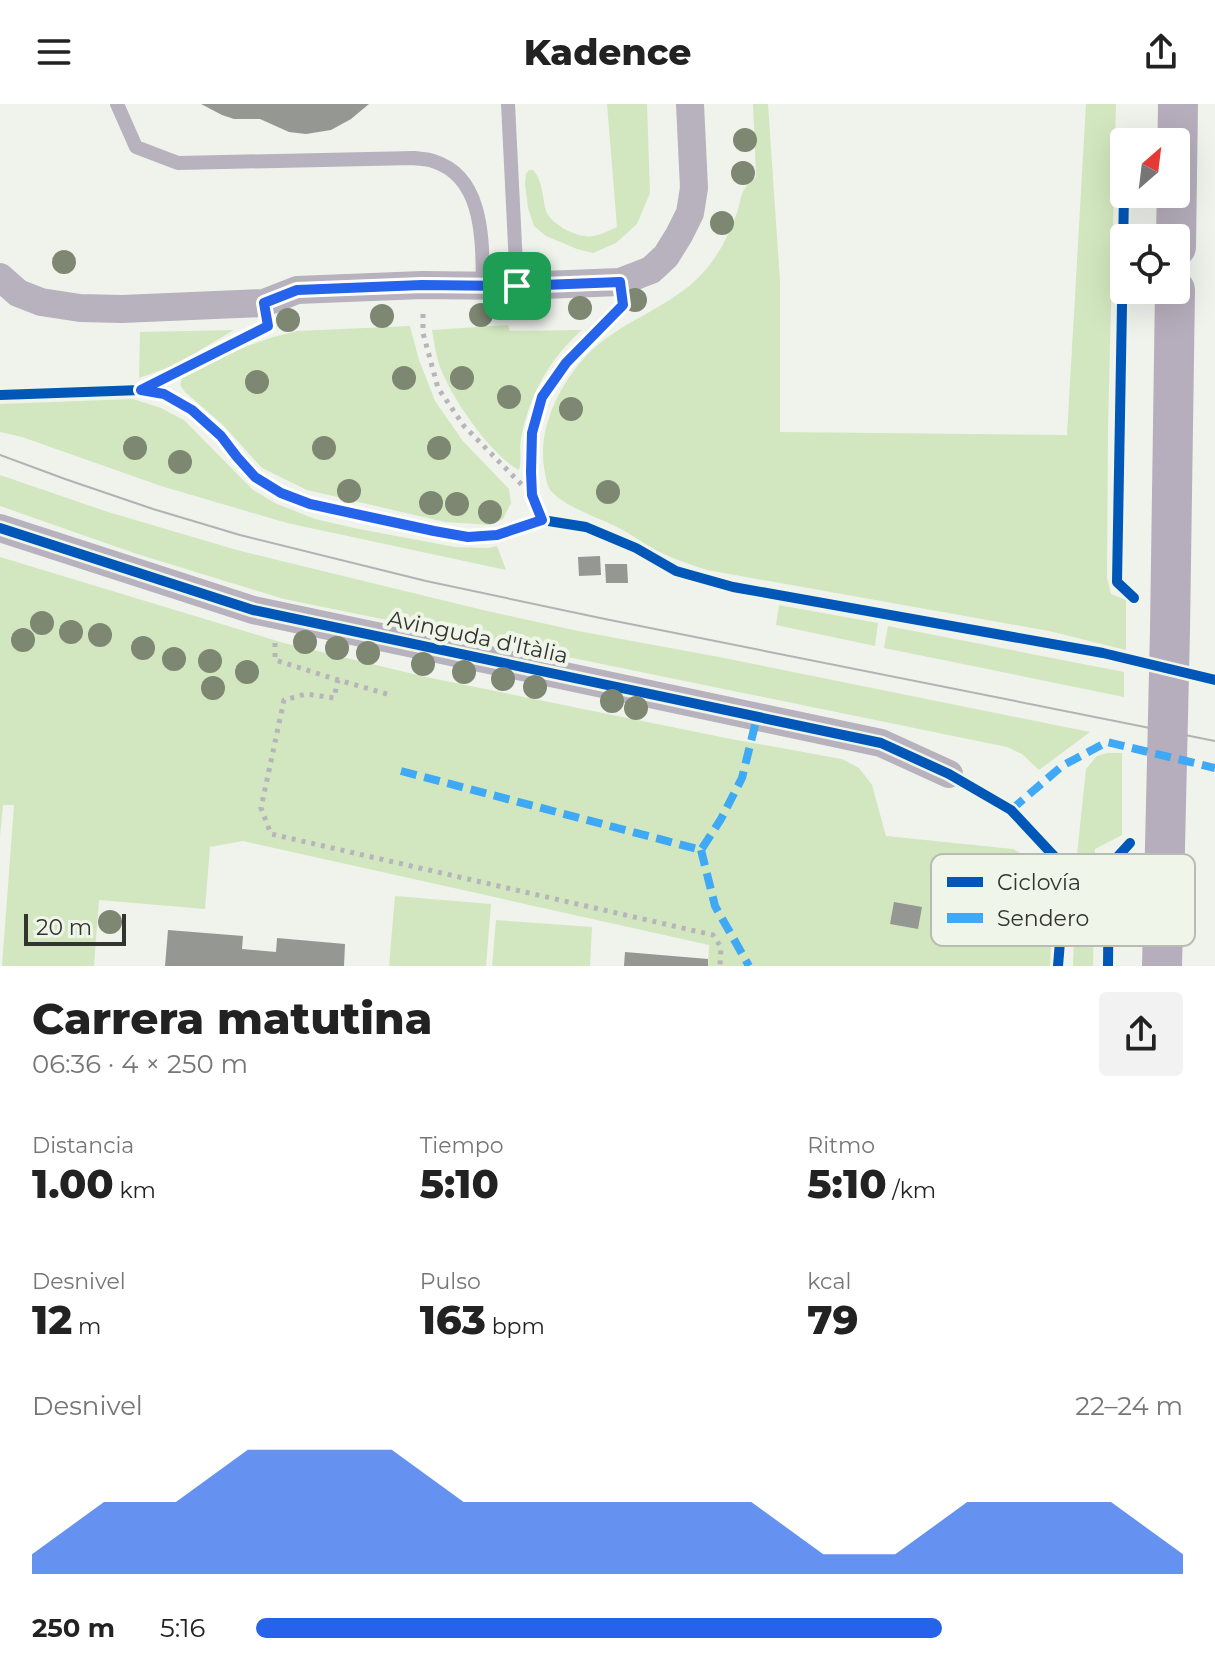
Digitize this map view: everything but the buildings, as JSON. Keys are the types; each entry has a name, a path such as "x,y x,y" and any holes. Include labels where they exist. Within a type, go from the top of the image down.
{"main road":[{"path":"1176,224 1178,104"},
{"path":"1165,854 1175,304"},
{"path":"1162,966 1163,946"}],"street":[{"path":"0,277 18,293 41,302 80,308 122,309 264,303 297,290 620,282 651,270 666,256 690,213 694,188 690,104"},
{"name":"Avinguda d'Itàlia","path":"0,528 253,610 881,743 949,774"}],"lane":[{"path":"117,104 136,147 178,163 414,158 434,161 457,175 471,193 480,222 483,286"},
{"path":"508,104 517,286"}],"path":[{"path":"542,520 532,495 532,433 542,397 566,363 623,305 620,282"},
{"path":"422,285 423,333 438,388 464,426 532,495"},
{"path":"141,390 268,326 264,303"},
{"path":"0,395 141,390 164,394 192,410 221,436 255,477 281,493 310,504 468,537 497,535 542,520 586,527 636,548 676,571 733,587 1103,653"},
{"path":"273,614 275,660 387,694"},
{"path":"338,680 334,698 306,694 284,700 261,808 271,834 713,935 721,947 720,966"},
{"path":"949,774 1011,810 1052,854"},
{"path":"1058,966 1060,946"}],"green space":[{"path":"607,104 647,104 650,193 637,224 616,243 593,253 546,236 534,226 525,184 526,174 533,170 540,184 546,211 566,230 588,236 617,227"},
{"path":"753,104 768,104 780,281 780,432 1067,435 1086,104 1116,104 1115,128 1110,128 1110,208 1113,208 1113,224 1110,224 1107,578 1111,594 1126,600 1126,650 1049,631 707,570 656,550 619,528 573,507 550,490 543,457 544,442 552,410 567,381 598,344 670,300 696,280 725,241 744,190 756,177"},
{"path":"508,325 510,331 582,330 550,366 535,393 521,439 519,470 483,437 450,389 438,361 432,330"},
{"path":"410,326 435,401 463,441 509,489 511,503 503,519 490,525 445,522 307,490 262,468 223,425 180,385 182,378 231,352 297,331"},
{"path":"234,330 173,366 139,378 140,332"},
{"path":"133,399 184,420 253,490 275,503 315,519 359,529 455,547 497,546 506,570 287,523 161,486 0,432 0,404"},
{"path":"0,475 108,512 237,550 487,611 1090,732 1039,770 1022,754 1007,747 284,599 137,554 0,506"},
{"path":"0,557 284,643 426,677 842,759 859,768 872,785 886,836 1013,849 1022,854 931,854 931,946 1051,946 1050,966 708,966 709,945 243,841 210,847 205,909 99,900 94,966 2,966 14,805 3,805 0,836"},
{"path":"779,605 878,623 875,646 776,625"},
{"path":"888,626 1124,672 1124,697 884,648"},
{"path":"1122,753 1122,835 1095,849 1095,854 1077,854 1086,769 1097,756"},
{"path":"395,896 491,904 486,966 389,966"},
{"path":"496,920 592,927 590,966 492,966"},
{"path":"1074,946 1093,946 1093,966 1073,966"}],"tram line":[{"path":"0,455 153,509 240,535 426,581 1215,741"}],"marked path":[{"path":"401,771 701,850 742,778 757,717"},
{"path":"1011,810 1062,766 1107,742 1215,768"},
{"path":"701,850 715,906 749,966"}],"cycle path":[{"path":"1124,208 1117,582 1134,598"},
{"path":"141,390 268,326 264,303"},
{"path":"0,395 141,390 164,394 192,410 221,436 255,477 281,493 310,504 468,537 497,535 542,520 586,527 636,548 676,571 733,587 1103,653 1215,680"},
{"path":"0,528 253,610 881,743 949,774 1011,810 1052,854"},
{"path":"1120,854 1130,843"},
{"path":"1058,966 1060,946"},
{"path":"1108,946 1108,966"}],"route":[{"path":"620,282 623,305 566,363 542,397 532,433 531,472 532,495 542,520 497,535 468,537 434,531 310,504 281,493 255,477 221,436 192,410 164,394 141,390 268,326 264,303 297,290 422,285 517,286 620,282"}]}
